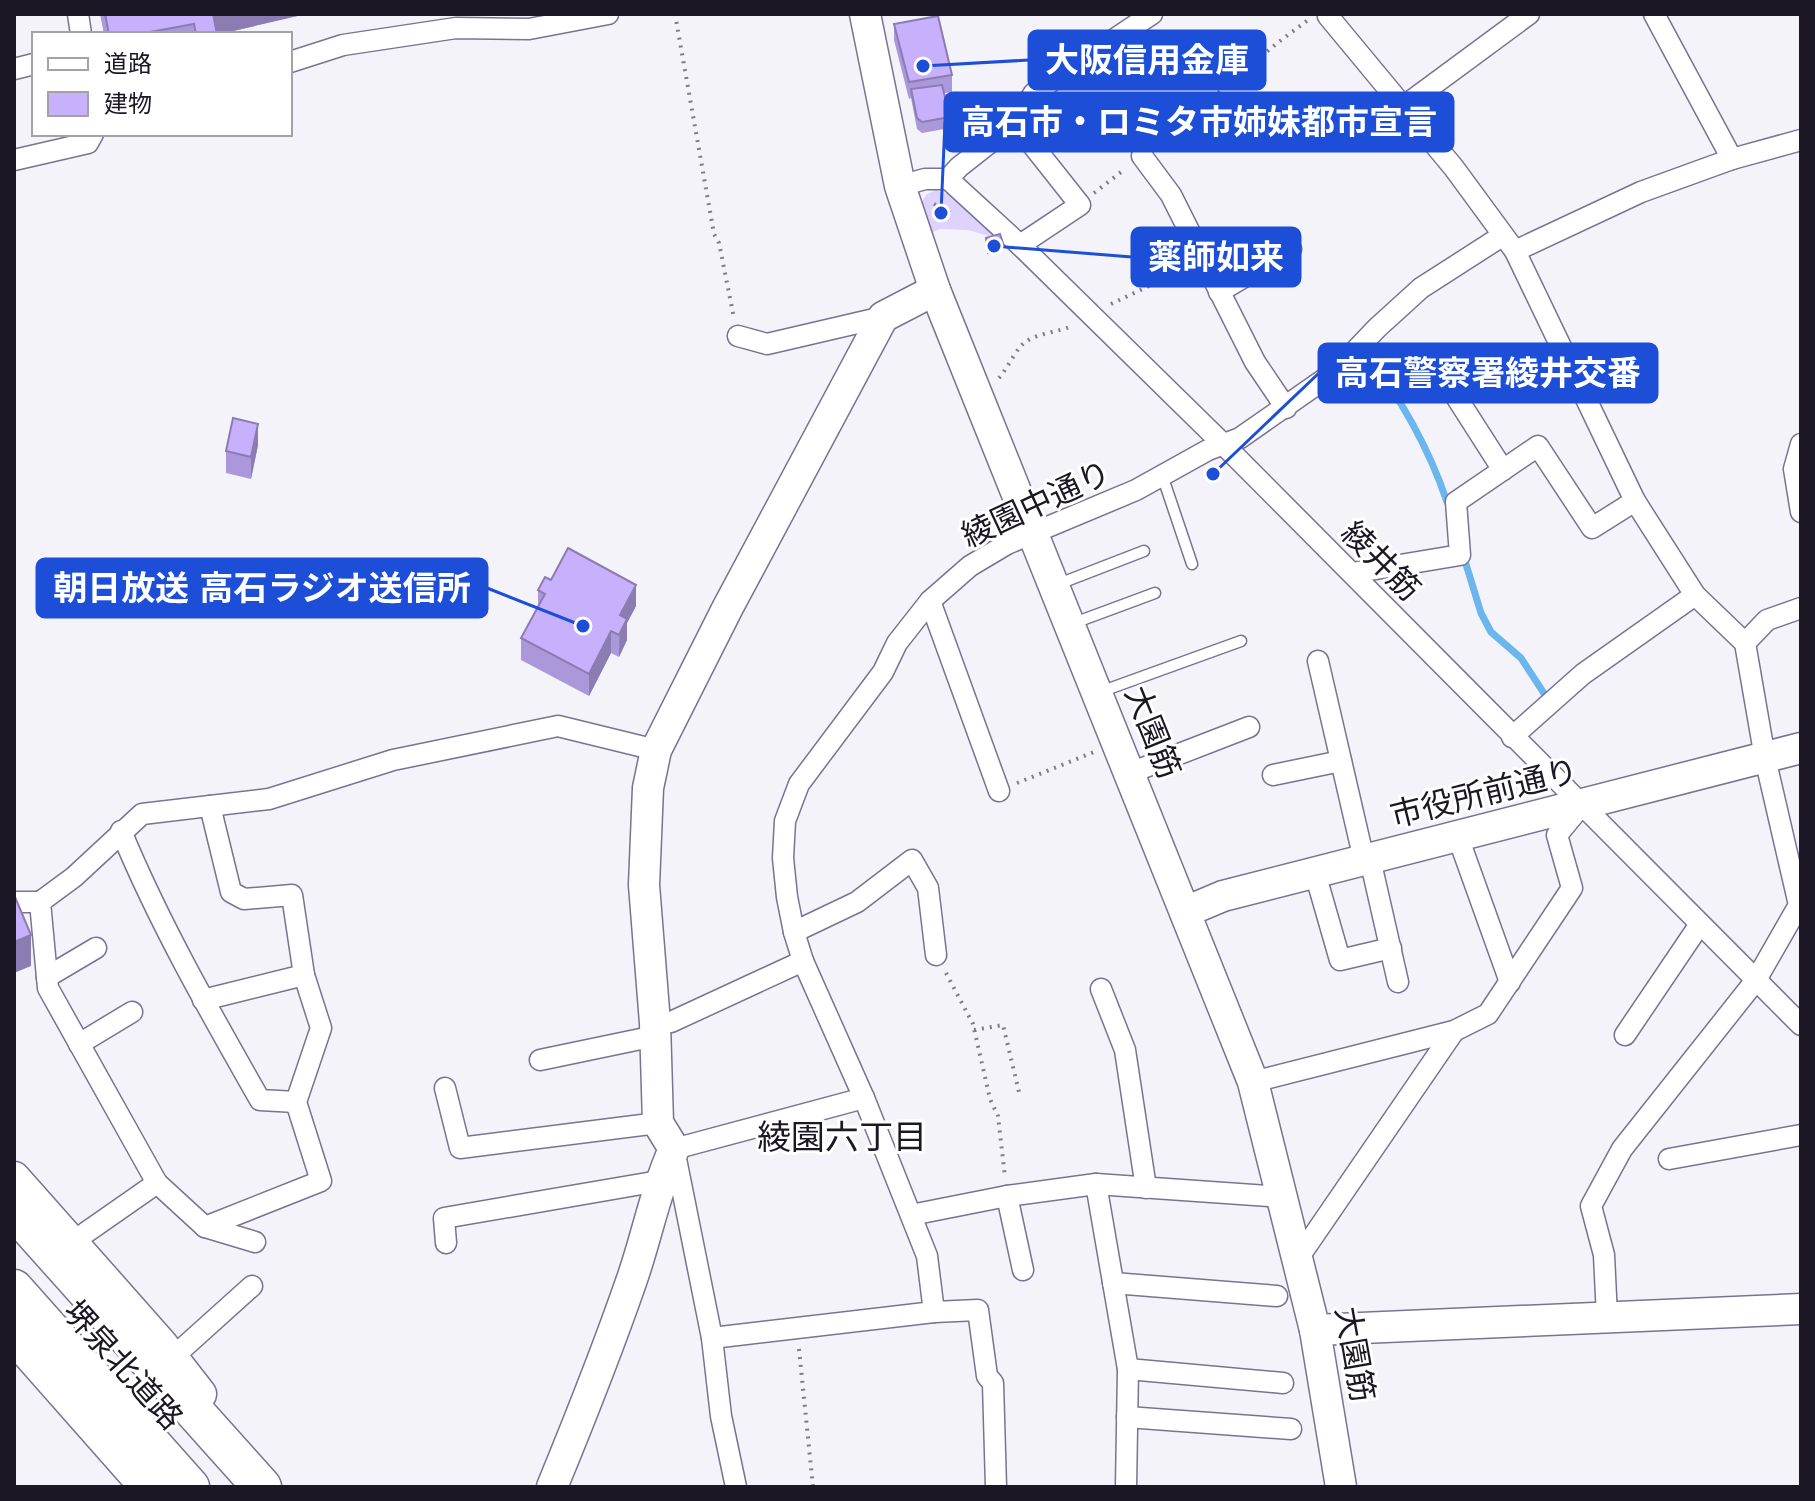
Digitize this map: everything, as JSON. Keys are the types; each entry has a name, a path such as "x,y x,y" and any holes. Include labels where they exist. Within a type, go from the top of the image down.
{"highway":[{"path":"14,1210 158,1357 262,1487"},
{"name":"堺泉北道路","path":"14,1243 231,1487"},
{"name":"堺泉北道路","path":"14,1289 190,1487"},
{"path":"14,1333 150,1487"}],"main road":[{"path":"14,1178 71,1243 158,1357 272,1487"},
{"path":"14,1361 130,1487"}],"street":[{"path":"292,61 343,45 456,28 529,29 608,14"},
{"name":"大園筋","path":"865,14 900,186 935,290 1035,532 1253,1082 1315,1330 1341,1487"},
{"path":"900,186 925,179 948,179 1015,123 1034,93 1152,14"},
{"path":"1329,14 1454,168 1508,244 1635,501 1695,595 1745,643 1765,758 1800,905 1756,980 1622,1149 1591,1206 1604,1255 1607,1317"},
{"path":"1403,107 1529,14"},
{"path":"1654,14 1732,159"},
{"path":"1015,123 1080,205 1020,245"},
{"path":"14,160 88,143 92,136"},
{"name":"綾園中通り","path":"934,1312 927,1256 864,1098 803,961 787,897 783,858 785,821 799,784 883,672 897,643 930,601 970,566 1007,544 1136,490 1208,450 1240,438 1286,408 1336,371 1421,288 1508,244 1641,192 1732,159 1800,144"},
{"path":"1142,156 1171,195 1208,255 1219,292 1255,362 1286,408"},
{"name":"綾井筋","path":"948,179 1020,245 1224,445 1801,1025"},
{"path":"1219,292 1291,249"},
{"path":"738,336 767,344 883,317 935,290"},
{"path":"736,1487 721,1416 712,1338 674,1149 658,1123 655,1030 644,885 648,788 656,750 728,607 883,317"},
{"path":"1439,370 1503,470"},
{"path":"1801,444 1794,469 1801,512"},
{"path":"1352,573 1460,555 1456,502 1538,446 1592,528 1635,501"},
{"path":"1512,737 1583,674 1695,595"},
{"path":"930,601 999,791"},
{"path":"1745,643 1767,620 1801,608"},
{"path":"1318,661 1361,847 1370,859 1398,982"},
{"path":"14,902 40,902 74,877 142,814 269,799 393,760 558,726 656,750"},
{"path":"1130,773 1249,727"},
{"name":"市役所前通り","path":"1185,912 1223,896 1801,748"},
{"path":"1273,775 1341,761"},
{"path":"205,1227 321,1181 296,1102 321,1028 304,975 292,895 244,899 231,892 210,806"},
{"path":"1253,1082 1454,1031 1488,1014 1572,888 1557,835 1581,806"},
{"path":"121,831 142,881 203,1000 260,1100 296,1102"},
{"path":"1458,837 1510,982"},
{"path":"794,932 857,902 912,860 928,888 936,955"},
{"path":"1315,873 1340,960 1391,948"},
{"path":"40,902 48,988 157,1183 205,1227 255,1242"},
{"path":"1625,1035 1700,924"},
{"path":"47,977 96,948"},
{"path":"540,1060 655,1030 803,961"},
{"path":"203,1000 304,975"},
{"path":"1101,989 1125,1050 1146,1188"},
{"path":"79,1044 132,1012"},
{"path":"1299,1257 1454,1031"},
{"path":"445,1088 460,1148 658,1123"},
{"path":"552,1487 631,1281 659,1181 674,1149 864,1098"},
{"path":"1669,1159 1801,1135"},
{"path":"446,1243 444,1218 659,1181"},
{"path":"71,1243 157,1183"},
{"path":"1096,1184 1128,1369 1126,1487"},
{"path":"911,1215 1007,1196 1096,1184 1283,1197"},
{"path":"1007,1196 1023,1270"},
{"path":"1113,1283 1277,1296"},
{"path":"158,1357 252,1286"},
{"path":"1315,1330 1801,1309"},
{"path":"712,1338 934,1312 978,1310 987,1376 993,1383 996,1487"},
{"path":"1128,1369 1283,1383"},
{"path":"1127,1417 1291,1429"}],"lane":[{"path":"1162,475 1192,564"},
{"path":"1055,585 1144,551"},
{"path":"1071,624 1155,593"},
{"path":"1098,693 1241,641"}],"path":[{"path":"675,14 714,234 719,243 738,336"},
{"path":"1080,205 1317,14"},
{"path":"931,202 956,216"},
{"path":"977,391 994,383 1011,364 1018,348 1028,339 1055,333 1093,317 1113,303 1208,255"},
{"path":"999,791 1100,749"},
{"path":"936,955 974,1030 990,1099 998,1116 1007,1196"},
{"path":"974,1030 1003,1025 1019,1092"},
{"path":"797,1327 813,1487"}],"shaded area":[{"path":"936,190 947,194 1003,240 968,230 940,229 928,234 921,203 927,194"}],"building":[{"path":"105,14 213,14 217,32 196,32 194,24 150,32 109,32"},
{"path":"938,16 952,75 909,82 894,24"},
{"path":"942,85 950,117 922,122 917,118 911,89"},
{"path":"1000,234 1003,243 987,248 986,238"},
{"path":"233,418 258,424 251,457 226,451"},
{"path":"568,548 636,585 620,615 627,619 619,635 611,631 589,674 521,638 545,594 538,590 545,577 551,580"},
{"path":"14,898 31,935 14,942"}],"waterway":[{"path":"1366,351 1412,423 1447,502"},
{"path":"1465,561 1481,613 1491,632 1521,658 1547,698"}],"place":[{"name":"大阪信用金庫","path":"923,66"},
{"name":"高石市・ロミタ市姉妹都市宣言","path":"941,213"},
{"name":"薬師如来","path":"994,246"},
{"name":"高石警察署綾井交番","path":"1213,474"},
{"name":"朝日放送 高石ラジオ送信所","path":"583,626"}],"district":[{"name":"綾園六丁目","path":"842,1137"}]}
